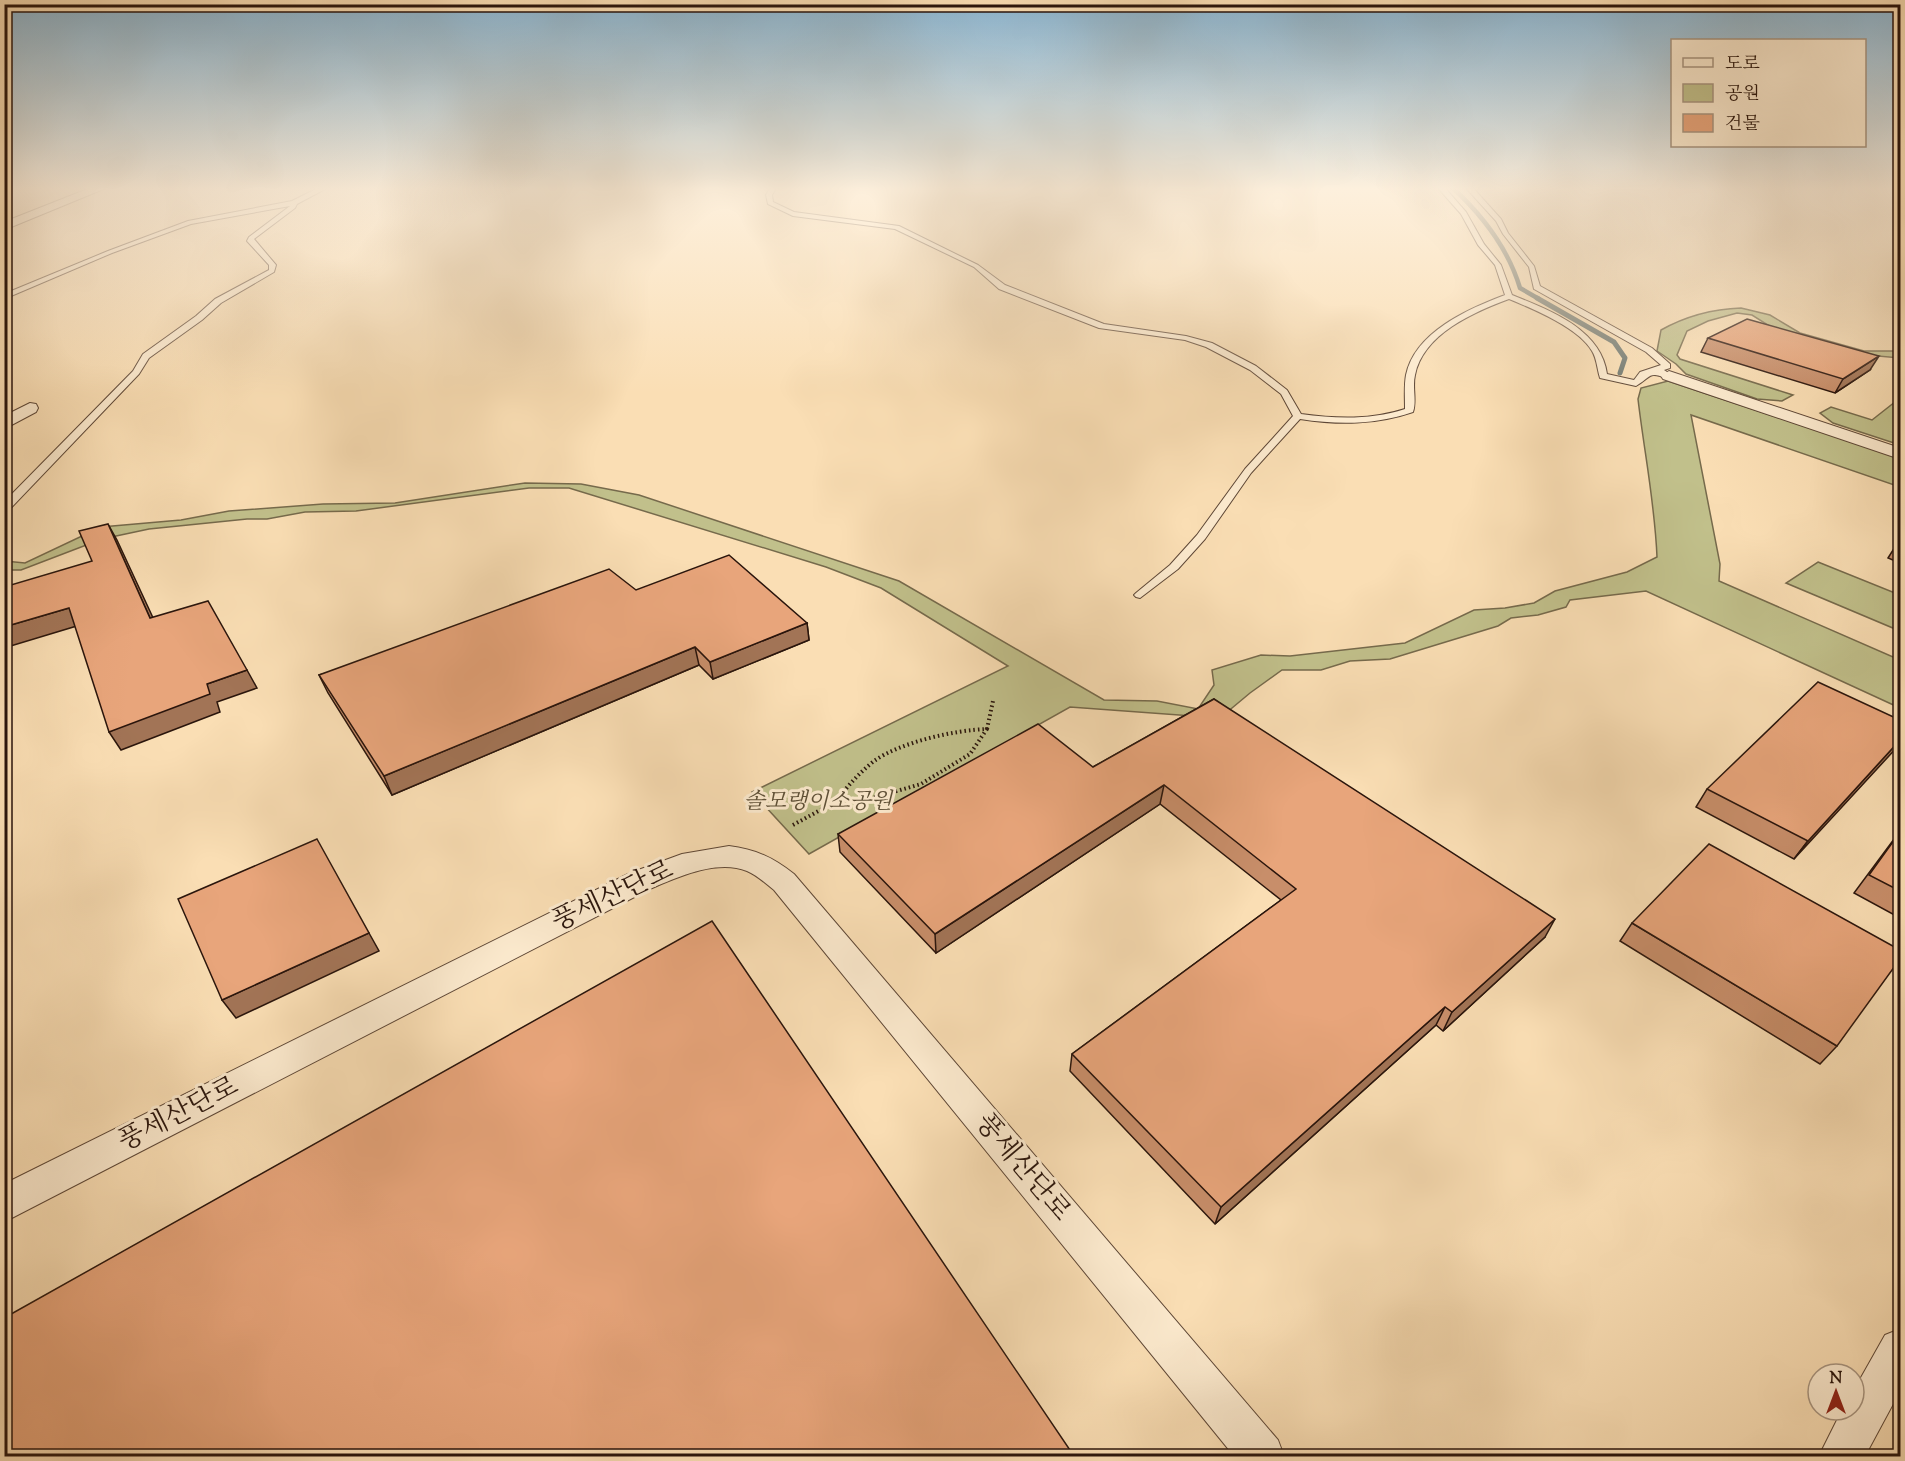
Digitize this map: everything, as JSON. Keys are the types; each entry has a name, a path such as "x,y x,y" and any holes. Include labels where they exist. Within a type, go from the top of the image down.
{"street":[{"path":"1663,373 1900,454"},
{"path":"4,424 30,408"},
{"name":"풍세산단로","path":"4,1204 640,881 686,862 729,857 757,863 784,882 1262,1456"},
{"path":"1841,1456 1900,1350"}],"lane":[{"path":"4,297 100,256"},
{"path":"4,509 136,372 146,356 199,318 218,301 272,271 273,265 264,256"},
{"path":"957,256 976,266 1002,287 1102,326 1186,338 1209,345 1253,368 1284,392 1298,416"},
{"path":"1490,256 1498,266 1509,296 1544,313 1587,339 1595,347 1603,376 1636,383 1642,374 1663,373 1667,366 1649,350 1538,287 1532,267 1523,256"},
{"path":"1298,416 1330,421 1357,421 1394,416 1410,410 1411,370 1432,339 1444,327 1482,305 1509,296"},
{"path":"1140,595 1174,567 1202,537 1248,471 1298,416"}],"path":[{"path":"835,802 869,799 921,784 970,754 987,729 993,701"},
{"path":"793,825 835,802 849,784 876,760 917,742 963,730 987,729"}],"green space":[{"path":"1741,308 1770,315 1800,333 1864,351 1900,351 1900,358 1855,354 1787,337 1752,315 1737,313 1708,321 1687,331 1677,355 1680,359 1793,395 1782,401 1757,399 1686,374 1657,351 1661,330 1670,325 1700,314"},
{"name":"솔모랭이소공원","path":"1668,381 1900,458 1900,487 1691,415 1720,564 1719,581 1900,660 1900,708 1646,591 1570,600 1566,607 1538,615 1511,618 1498,626 1390,659 1350,661 1321,670 1282,670 1220,718 1070,707 809,854 752,792 1008,666 881,588 826,567 569,488 529,488 356,511 305,512 267,519 149,529 102,539 21,570 5,570 5,561 25,563 101,527 181,520 229,511 323,504 395,503 525,483 581,484 639,495 899,581 1104,700 1157,701 1198,709 1214,685 1212,670 1261,655 1290,656 1405,643 1474,610 1534,603 1555,591 1627,572 1657,557 1652,497 1638,399 1641,388"},
{"path":"1900,398 1900,445 1833,423 1820,413 1831,407 1872,420"},
{"path":"1818,562 1900,595 1900,631 1786,583"}],"building":[{"path":"1747,319 1879,356 1843,379 1708,338"},
{"path":"108,524 150,618 208,601 247,670 207,684 210,694 109,732 69,608 4,627 4,587 92,561 79,531"},
{"path":"729,555 807,623 710,662 695,647 384,776 319,675 609,569 636,590"},
{"path":"1818,682 1900,720 1900,740 1808,841 1707,789"},
{"path":"1214,699 1555,919 1452,1012 1445,1007 1221,1207 1072,1054 1296,889 1164,785 935,934 838,834 1038,724 1093,767"},
{"path":"1900,832 1900,891 1869,875"},
{"path":"317,839 369,933 222,1000 178,899"},
{"path":"1709,844 1900,950 1900,959 1837,1046 1632,923"},
{"path":"712,921 1074,1456 4,1456 4,1318"}],"waterway":[{"path":"1507,256 1520,288 1539,299"},
{"path":"1537,298 1614,342 1625,358 1620,373"}]}
